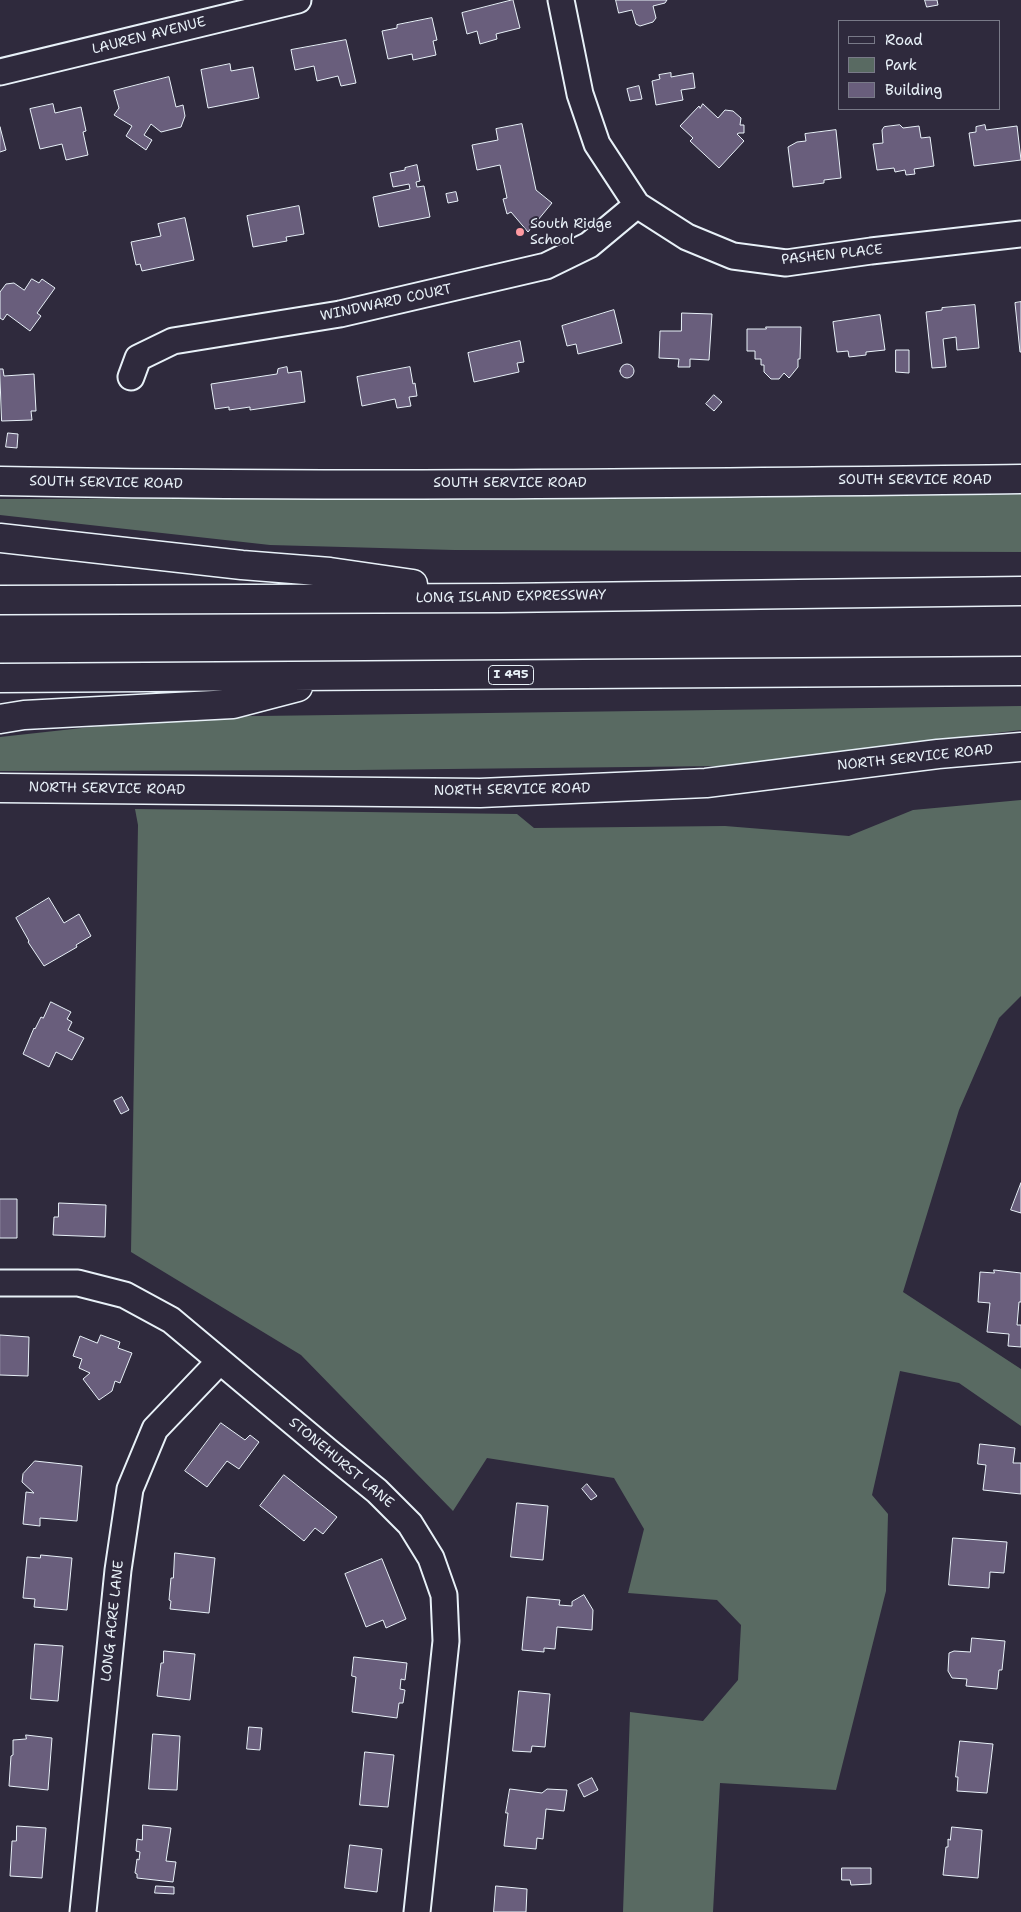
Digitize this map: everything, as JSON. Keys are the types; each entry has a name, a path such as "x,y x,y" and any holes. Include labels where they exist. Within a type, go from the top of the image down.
{"main road":[{"name":"SOUTH SERVICE ROAD","path":"0,481 136,484 435,484 1021,479"},
{"path":"0,538 242,565 330,572 502,598"},
{"name":"LONG ISLAND EXPRESSWAY","path":"0,600 502,598 1021,591"},
{"name":"I 495","path":"0,678 1021,671"},
{"path":"0,719 24,715 233,704 340,677"},
{"name":"NORTH SERVICE ROAD","path":"0,788 480,793 706,784 938,754 1021,747"}],"street":[{"name":"LAUREN AVENUE","path":"0,72 298,0"},
{"name":"PASHEN PLACE","path":"561,0 580,94 597,144 637,205 687,237 733,256 786,263 1021,234"},
{"name":"WINDWARD COURT","path":"130,377 138,358 173,341 340,314 546,266 589,245 637,205"},
{"name":"STONEHURST LANE","path":"0,1283 78,1284 125,1295 171,1320 377,1491 410,1524 431,1558 444,1595 446,1641 417,1912"},
{"name":"LONG ACRE LANE","path":"83,1912 118,1570 130,1489 155,1429 220,1361"}],"green space":[{"path":"1021,494 1021,552 454,550 270,545 0,515 0,499 761,497"},
{"path":"1021,706 1021,730 723,766 0,771 0,737 182,717"},
{"path":"1021,800 1021,996 999,1018 959,1110 903,1292 1021,1369 1021,1426 959,1383 900,1371 872,1495 888,1514 886,1591 836,1790 720,1783 713,1912 623,1912 630,1712 703,1721 738,1680 741,1625 717,1600 628,1593 644,1529 614,1478 487,1458 453,1511 301,1355 131,1252 138,825 135,809 517,814 534,828 725,826 849,836 913,810"}],"building":[{"path":"513,0 520,28 496,34 497,39 480,44 477,31 467,34 462,13"},
{"path":"616,0 667,0 665,3 653,6 656,18 653,22 640,26 636,24 632,10 619,13"},
{"path":"925,0 937,0 938,5 927,7"},
{"path":"432,18 437,40 433,41 436,55 413,60 412,54 388,59 382,31 397,28 397,25"},
{"path":"346,40 356,83 341,86 338,76 317,81 314,66 295,70 291,50"},
{"path":"230,64 231,71 253,67 259,98 208,108 201,70"},
{"path":"671,73 671,77 693,73 695,88 681,90 683,100 656,105 652,81 660,79 659,75"},
{"path":"169,77 176,107 183,105 185,116 181,127 161,132 151,124 144,135 152,140 146,150 126,136 132,126 114,115 119,108 114,91"},
{"path":"639,86 642,99 630,101 627,89"},
{"path":"53,104 55,113 81,107 86,131 83,132 88,155 66,160 62,144 40,149 30,109"},
{"path":"703,104 718,118 725,110 733,111 741,118 740,125 744,125 744,133 737,134 744,141 719,168 690,141 693,138 680,126"},
{"path":"522,124 536,190 552,203 528,232 511,212 507,214 503,199 507,198 500,165 477,170 472,145 498,140 496,129"},
{"path":"900,125 903,128 919,126 921,138 930,137 934,166 914,169 915,174 906,175 905,170 895,172 894,168 877,170 873,144 883,143 882,130 884,127"},
{"path":"985,125 986,130 1017,126 1021,160 974,166 969,133 976,132 976,127"},
{"path":"0,127 6,150 0,152"},
{"path":"836,130 841,178 824,180 824,183 793,187 788,147 797,142 806,141 805,134"},
{"path":"417,165 420,181 416,182 417,187 424,186 430,217 379,227 373,197 410,189 409,184 393,187 390,173"},
{"path":"456,192 458,201 448,203 446,194"},
{"path":"299,206 304,234 286,237 287,241 253,247 247,216"},
{"path":"185,218 194,260 142,271 140,264 136,265 131,242 161,236 158,224"},
{"path":"32,279 39,283 42,279 55,288 37,313 41,316 30,331 7,314 3,320 0,318 0,292 6,284 14,283 24,290"},
{"path":"1021,302 1021,352 1020,352 1015,303"},
{"path":"975,305 979,348 957,350 956,337 943,339 946,367 932,368 926,312 942,310 942,308"},
{"path":"614,310 622,343 578,354 576,344 567,346 562,326"},
{"path":"682,313 712,314 709,360 690,359 690,367 678,367 679,359 659,358 660,331 681,331"},
{"path":"880,315 885,350 866,352 866,355 849,357 848,351 837,352 833,322"},
{"path":"766,327 801,327 800,359 798,359 798,367 789,378 784,373 779,379 771,379 764,372 764,365 761,365 761,359 755,359 755,351 747,351 747,329 766,329"},
{"path":"520,341 524,362 517,363 519,372 474,382 468,353"},
{"path":"896,350 909,350 909,373 896,372"},
{"path":"624,364 630,364 634,371 630,378 624,378 620,374 620,368"},
{"path":"287,367 288,373 301,371 305,402 250,410 250,407 229,410 229,407 215,409 211,384 277,374 278,369"},
{"path":"410,367 417,396 409,397 411,406 397,408 395,399 362,406 357,377"},
{"path":"0,369 3,369 4,376 34,374 36,411 31,411 32,420 2,421"},
{"path":"714,395 722,402 714,411 706,404"},
{"path":"8,433 18,434 17,448 6,447"},
{"path":"49,898 64,923 79,914 91,936 76,945 77,947 44,966 28,942 16,918"},
{"path":"51,1002 71,1012 67,1019 72,1022 68,1030 84,1038 72,1060 56,1052 49,1067 23,1054 34,1028 41,1017 43,1018"},
{"path":"122,1097 129,1110 121,1114 114,1101"},
{"path":"1021,1183 1021,1213 1011,1210"},
{"path":"0,1199 17,1199 17,1238 0,1238"},
{"path":"59,1203 106,1205 105,1237 53,1235 54,1217 58,1217"},
{"path":"994,1270 1021,1273 1021,1302 1019,1302 1017,1325 1021,1325 1021,1347 1008,1346 1009,1334 987,1332 990,1303 978,1302 980,1272 994,1273"},
{"path":"0,1335 29,1337 28,1376 0,1375"},
{"path":"101,1335 120,1342 118,1348 132,1353 120,1383 115,1381 112,1391 99,1400 83,1379 90,1373 79,1368 82,1359 73,1356 80,1336 97,1343"},
{"path":"221,1423 245,1440 250,1435 259,1442 239,1469 227,1461 207,1487 185,1471"},
{"path":"980,1444 1015,1448 1013,1463 1021,1463 1021,1494 983,1490 986,1465 978,1464"},
{"path":"35,1461 82,1466 77,1521 40,1518 40,1526 23,1524 26,1492 34,1493 22,1482 23,1474"},
{"path":"284,1475 337,1517 323,1534 315,1528 304,1541 260,1506"},
{"path":"587,1484 597,1496 591,1500 582,1489"},
{"path":"517,1503 548,1506 543,1560 511,1557"},
{"path":"953,1538 1007,1542 1004,1573 990,1572 989,1588 949,1585"},
{"path":"175,1553 215,1558 209,1613 170,1609 171,1601 169,1600"},
{"path":"41,1555 72,1558 67,1610 34,1607 35,1599 23,1598 27,1557 40,1558"},
{"path":"382,1559 406,1619 386,1628 383,1620 366,1627 345,1574"},
{"path":"584,1595 593,1610 592,1630 557,1627 555,1649 544,1648 544,1652 522,1650 527,1597 560,1600 559,1605 572,1606 572,1602"},
{"path":"972,1638 1005,1641 1002,1670 999,1670 997,1689 966,1686 967,1679 952,1678 948,1671 949,1653 954,1651 970,1652"},
{"path":"35,1644 63,1646 58,1701 31,1699"},
{"path":"164,1651 195,1654 190,1700 157,1696"},
{"path":"354,1657 407,1663 405,1680 401,1679 400,1689 405,1690 403,1703 399,1703 397,1718 352,1712 356,1677 352,1676"},
{"path":"519,1691 550,1694 545,1747 532,1746 531,1752 513,1751"},
{"path":"249,1727 262,1728 260,1750 247,1749"},
{"path":"153,1734 180,1736 177,1790 149,1789"},
{"path":"26,1735 52,1738 48,1790 9,1786 13,1740 26,1739"},
{"path":"960,1741 993,1744 987,1793 957,1791 958,1777 956,1777"},
{"path":"365,1752 394,1755 388,1807 360,1805"},
{"path":"592,1778 598,1790 584,1797 578,1785"},
{"path":"510,1789 542,1793 547,1789 567,1790 564,1811 546,1809 543,1839 537,1838 536,1849 504,1846"},
{"path":"143,1825 171,1828 166,1861 176,1862 173,1882 137,1878 135,1873 140,1852 136,1851 137,1839 142,1840"},
{"path":"17,1826 46,1828 42,1878 10,1876 12,1841 16,1841"},
{"path":"952,1827 982,1830 978,1878 943,1875 946,1847 948,1847 948,1839 950,1840"},
{"path":"350,1845 382,1849 377,1892 345,1888"},
{"path":"842,1868 871,1868 871,1884 851,1885 850,1880 842,1880"},
{"path":"156,1886 174,1887 174,1894 155,1893"},
{"path":"496,1886 527,1889 526,1912 494,1912"}],"place":[{"name":"South Ridge School","path":"520,232"}]}
